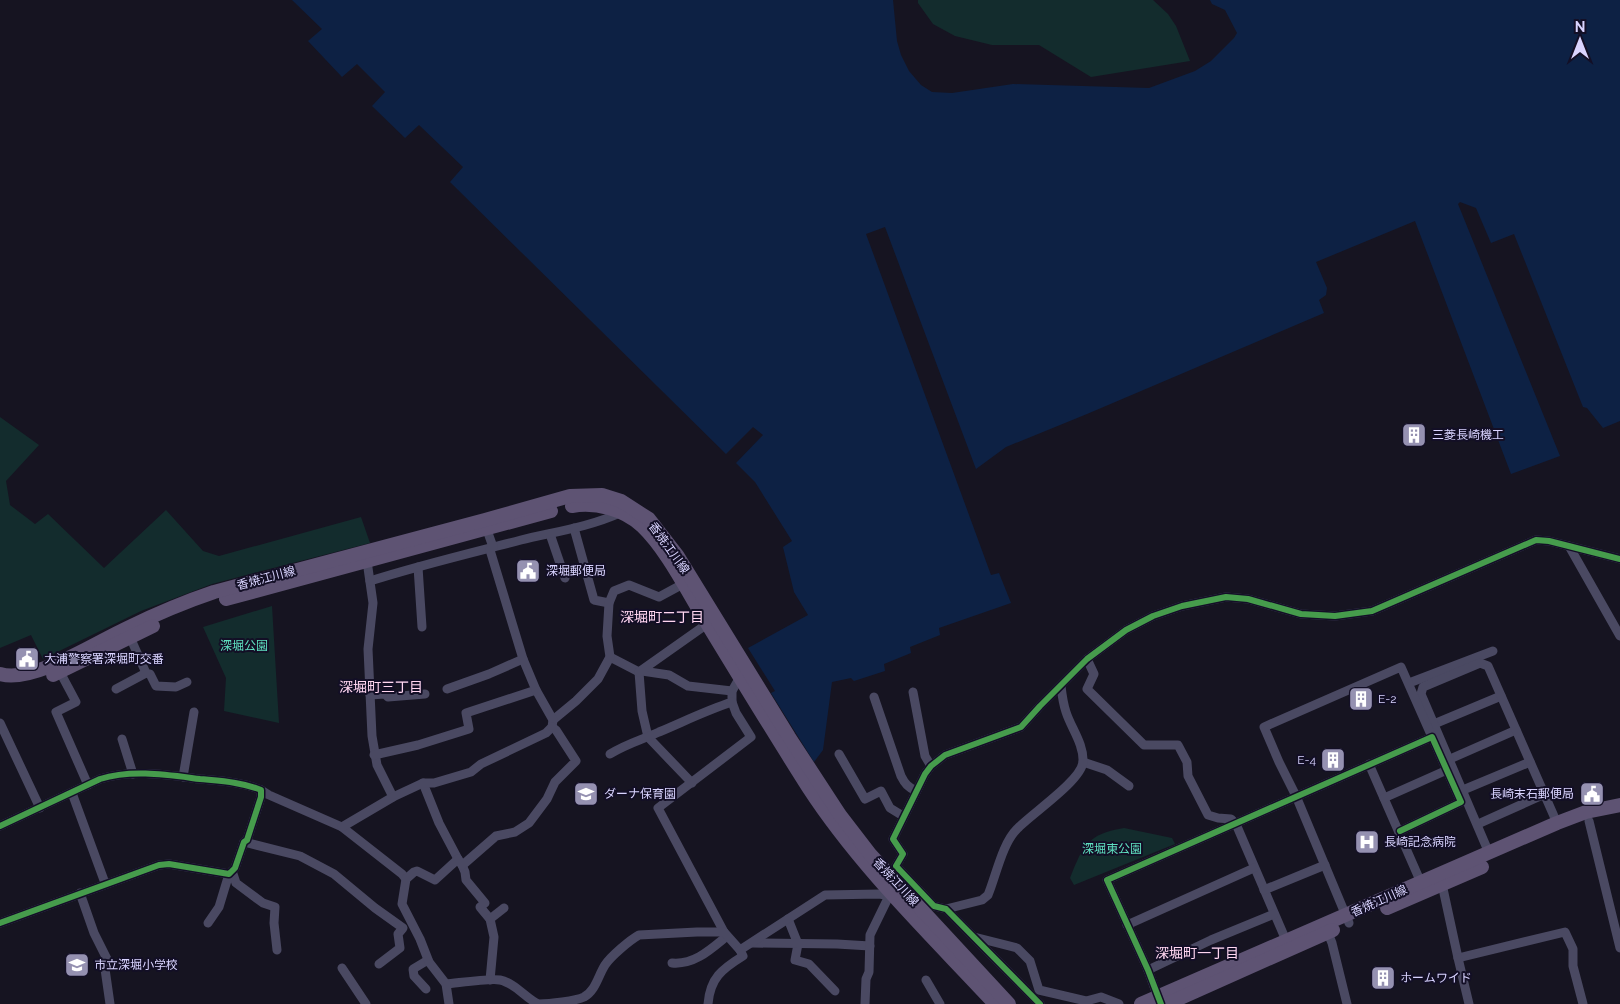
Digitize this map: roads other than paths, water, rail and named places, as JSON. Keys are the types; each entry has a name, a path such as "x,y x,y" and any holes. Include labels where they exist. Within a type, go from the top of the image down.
{"main road":[{"name":"香焼江川線","path":"0,674 10,676 21,675 48,667 126,628 188,601 214,592 570,496 586,499 649,519 677,555 784,739 814,786 832,821 862,860 995,1004"},
{"name":"香焼江川線","path":"0,683 25,684 60,672 132,640 158,624 217,601 426,546 488,532 586,499"},
{"name":"香焼江川線","path":"630,514 655,542 740,677 784,739"},
{"name":"香焼江川線","path":"814,786 840,815 870,854 1009,1004"},
{"name":"香焼江川線","path":"1141,1004 1162,1002 1424,887 1489,853 1557,823 1586,812 1620,805"},
{"name":"香焼江川線","path":"1424,887 1442,884 1589,821 1620,814"},
{"name":"香焼江川線","path":"1288,946 1328,933 1348,919"}],"street":[{"path":"370,581 493,547 630,514"},
{"path":"574,528 594,600 609,603"},
{"path":"448,1004 446,984 428,960 420,939 402,904 406,879 417,871 435,880 460,862 476,855 496,836 515,832 529,823 547,799 555,782 576,761 552,724 523,659 490,550 493,547 488,532"},
{"path":"550,534 564,578"},
{"path":"1061,686 1066,712 1080,744 1083,762 1080,771 1076,777 1016,830 1009,839 988,895 982,900 946,909 934,906 896,866 903,854 893,839 916,791 931,766 945,755 1021,727 1087,659 1126,630 1153,616 1182,606 1226,597 1248,599 1301,614 1335,616 1372,611 1542,539 1620,559"},
{"path":"426,546 430,564"},
{"path":"1569,546 1620,636"},
{"path":"367,562 373,603 368,649 374,755 393,796"},
{"path":"418,567 422,627"},
{"path":"342,827 393,796 423,783 434,783 471,772 481,764 546,733 552,724 598,679 610,656 607,636 609,603 614,591 629,585 659,597 683,584"},
{"path":"640,671 707,624"},
{"path":"132,640 146,673 150,674 156,686 176,687 188,682"},
{"path":"1409,684 1493,651"},
{"path":"610,656 640,671 669,676 688,686 732,691"},
{"path":"447,689 523,659"},
{"path":"1087,659 1094,674 1087,689 1144,745 1178,745 1187,762 1188,776 1208,815 1231,819 1236,824 1288,946"},
{"path":"1489,853 1421,694 1423,687 1480,663 1488,666 1557,823"},
{"path":"1348,919 1296,796 1264,727 1402,667 1461,802 1400,831"},
{"path":"640,671 642,711 648,737 692,783"},
{"path":"60,672 76,702 56,712 88,785"},
{"path":"116,689 146,673"},
{"path":"708,1004 712,988 719,973 743,956 725,934 658,808 751,737 736,713 732,702 732,691 740,677"},
{"path":"374,755 418,745 469,729 466,713 536,690"},
{"path":"913,692 925,756 931,766"},
{"path":"370,695 385,694 388,697 425,694"},
{"path":"1434,724 1501,696"},
{"path":"874,697 904,783 916,791"},
{"path":"610,754 616,749 621,749 627,743 648,737 713,708 732,702"},
{"path":"183,777 194,712"},
{"path":"0,722 40,808"},
{"path":"1450,759 1516,730"},
{"path":"1162,1002 1107,880 1432,737"},
{"path":"122,739 133,774"},
{"path":"839,754 865,799 881,791 890,808 903,816"},
{"path":"1083,762 1107,770 1129,786"},
{"path":"1463,790 1530,762"},
{"path":"1369,764 1424,887"},
{"path":"1384,798 1447,770"},
{"path":"0,826 112,775 133,774 183,777 233,783 251,786 342,827 406,879"},
{"path":"423,783 439,823 465,872 466,880 485,903 480,907 490,918 494,937 490,980"},
{"path":"208,922 219,907 230,872 235,868 244,842 247,840 261,797 260,790"},
{"path":"72,792 105,883"},
{"path":"1478,824 1544,794"},
{"path":"1589,821 1618,930 1620,948"},
{"path":"244,842 300,856 317,864 334,874 375,908 403,928 398,934 400,948 379,964"},
{"path":"0,922 159,865 169,864 230,872"},
{"path":"1264,890 1324,865"},
{"path":"1127,925 1254,868"},
{"path":"230,872 236,883 263,903 275,907 274,923 277,950"},
{"path":"1442,884 1469,1004"},
{"path":"80,893 94,934 109,963 105,969 110,1004"},
{"path":"740,950 825,895 879,894 890,896 870,935 869,972 866,979 865,1004"},
{"path":"490,918 504,908"},
{"path":"946,909 1040,1004"},
{"path":"1148,970 1211,940 1274,914"},
{"path":"788,919 798,944 795,960 809,964 835,992"},
{"path":"446,984 496,980 507,982 539,1004 574,1001 586,996 592,990 610,958 640,935 697,932 725,934"},
{"path":"1458,958 1565,932 1573,949 1573,966 1583,1004"},
{"path":"1328,933 1347,1004"},
{"path":"672,963 682,964 698,959 725,934"},
{"path":"974,936 1017,948 1030,961 1039,990 1086,1001 1101,997 1118,1004"},
{"path":"753,943 870,946"},
{"path":"426,989 414,976 413,968 428,960"},
{"path":"342,968 366,1004"},
{"path":"926,980 940,1004"}],"water":[{"path":"292,0 893,0 897,41 909,71 921,85 932,92 952,93 1013,84 1149,88 1195,71 1211,61 1234,38 1237,33 1225,10 1212,4 1210,0 1620,0 1620,421 1603,428 1587,408 1583,407 1514,234 1491,243 1476,208 1460,202 1458,204 1560,456 1511,474 1415,221 1316,262 1327,288 1326,295 1319,300 1324,313 1006,447 976,469 885,227 866,234 991,575 999,573 1011,603 939,628 940,635 910,647 911,653 884,664 885,671 854,681 851,678 832,682 823,750 814,762 771,693 775,691 748,648 808,615 794,592 783,547 792,541 755,482 736,463 763,435 753,427 726,454 450,182 463,167 419,125 405,138 372,106 385,92 357,64 342,77 308,41 322,29"}],"place":[{"name":"三菱長崎機工","path":"1414,435"},
{"name":"深堀郵便局","path":"528,571"},
{"name":"大浦警察署深堀町交番","path":"27,659"},
{"name":"E-2","path":"1361,699"},
{"name":"E-4","path":"1333,760"},
{"name":"ダーナ保育園","path":"586,794"},
{"name":"長崎末石郵便局","path":"1592,794"},
{"name":"長崎記念病院","path":"1367,842"},
{"name":"市立深堀小学校","path":"77,965"},
{"name":"ホームワイド","path":"1383,978"}],"district":[{"name":"深堀町二丁目","path":"662,617"},
{"name":"深堀町三丁目","path":"381,687"},
{"name":"深堀町一丁目","path":"1197,953"}],"park label":[{"name":"深堀公園","path":"244,646"},
{"name":"深堀東公園","path":"1112,849"}]}
